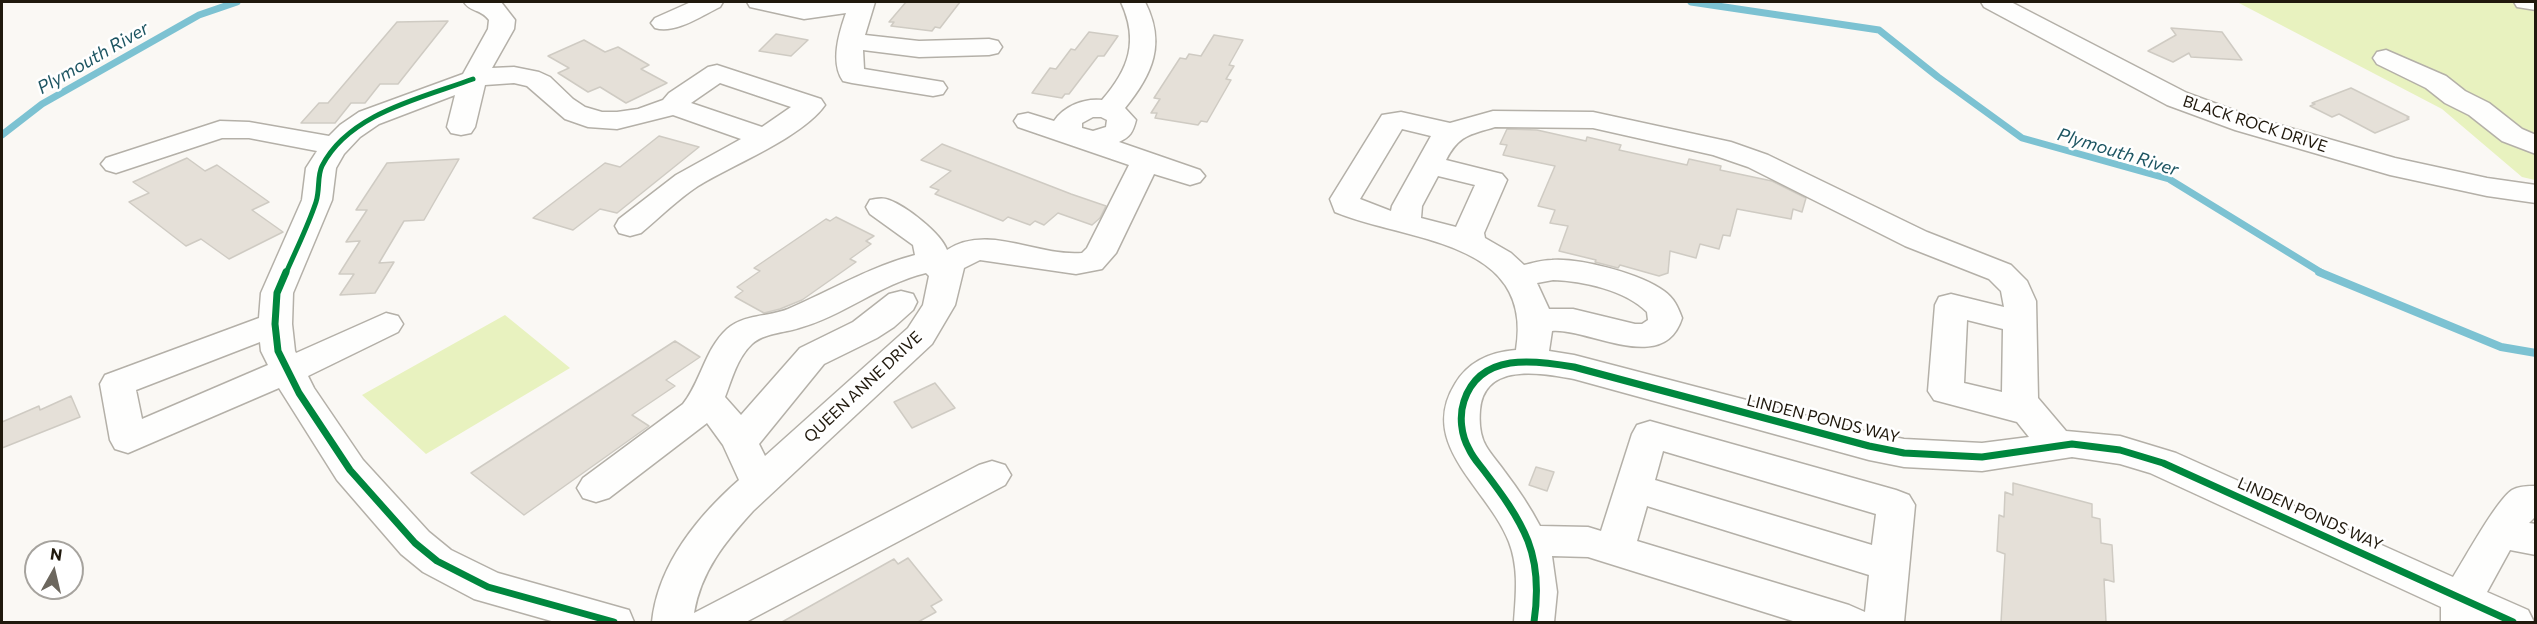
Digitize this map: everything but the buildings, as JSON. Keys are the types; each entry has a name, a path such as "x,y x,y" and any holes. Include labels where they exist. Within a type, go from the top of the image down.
{"street":[{"path":"461,127 473,79 501,30 502,20 492,7 476,2"},
{"path":"664,23 711,2"},
{"path":"759,2 804,11 863,3 851,41 849,66 852,75 933,88"},
{"path":"1079,138 1096,140 1119,131 1122,120 1109,110 1130,80 1144,49 1142,21 1133,2"},
{"name":"BLACK ROCK DRIVE","path":"1993,2 2177,99 2245,124 2390,166 2487,187 2535,194"},
{"path":"2526,2 2535,3"},
{"path":"851,41 919,48 989,47"},
{"path":"2386,58 2436,82 2455,97 2479,108 2512,135 2535,146"},
{"path":"614,622 488,587 438,561 415,543 350,470 287,371 278,351 275,324 277,293 317,200 321,168 335,146 350,131 369,118 473,79 517,75 536,80 549,88 564,106 595,120 641,117 673,106 679,99 717,73 811,105 763,137 686,181 630,226"},
{"path":"673,106 763,137"},
{"path":"1405,223 1407,206 1441,142 1451,132 1493,119 1593,120 1720,148 1758,161 1916,239 2000,272 2019,292 2020,401 2026,411 2058,446"},
{"path":"1451,132 1401,120 1392,121 1346,199 1346,205 1360,212 1470,241 1490,252 1508,266 1534,305 1537,322 1536,338 1530,361"},
{"path":"1028,121 1190,176"},
{"path":"116,164 220,129 249,130 335,146"},
{"path":"596,488 696,413 706,400 730,351 745,333 758,327 797,318 892,289 957,256 981,250 1074,263 1091,262 1100,253 1146,161"},
{"path":"1429,165 1492,180 1469,233 1470,241"},
{"path":"881,207 924,238 931,248 938,267"},
{"name":"QUEEN ANNE DRIVE","path":"672,622 677,593 693,558 718,523 920,336 933,318 939,304 938,267"},
{"path":"1517,278 1555,270 1635,288 1655,297 1663,307 1665,316 1663,325 1654,332 1641,335 1625,334 1574,321 1555,319 1537,322"},
{"path":"892,289 933,318"},
{"path":"741,440 812,356 873,324 892,289"},
{"path":"2020,322 1951,305 1946,391 2026,411"},
{"path":"275,324 117,384 128,440 287,371 386,324"},
{"name":"LINDEN PONDS WAY","path":"1534,622 1537,591 1528,542 1517,520 1469,450 1460,420 1461,405 1467,388 1477,377 1508,362 1530,361 1575,367 1869,446 1904,453 1982,457 2019,454 2058,446 2096,446 2120,450 2163,463 2461,610 2513,622"},
{"path":"706,400 724,416 741,440 759,483"},
{"path":"1615,550 1650,434 1896,505 1884,622"},
{"path":"710,622 992,475"},
{"path":"1634,488 1890,566"},
{"path":"2461,610 2518,537 2525,501 2535,501"},
{"path":"1528,542 1588,542 1849,622"}],"green space":[{"path":"2237,2 2535,2 2535,180 2522,177 2442,109"},
{"path":"505,315 570,368 426,454 362,395"}],"waterway":[{"name":"Plymouth River","path":"2,135 42,104 199,15 237,2"},
{"name":"Plymouth River","path":"1691,2 1879,30 1938,77 2022,138 2169,179 2322,273"},
{"name":"Plymouth River","path":"2319,272 2501,347 2536,353"}],"cycle path":[{"path":"473,79 369,118 350,131 332,150 321,168 317,200 277,293 275,324 278,351 299,393 350,470 415,543 437,561 488,587 614,622"},
{"path":"1534,622 1537,582 1528,541 1509,507 1470,452 1463,434 1461,420 1467,393 1474,382 1483,373 1496,366 1519,361 1574,367 1869,446 1904,453 1982,457 2072,444 2120,450 2163,463 2513,622"}]}
